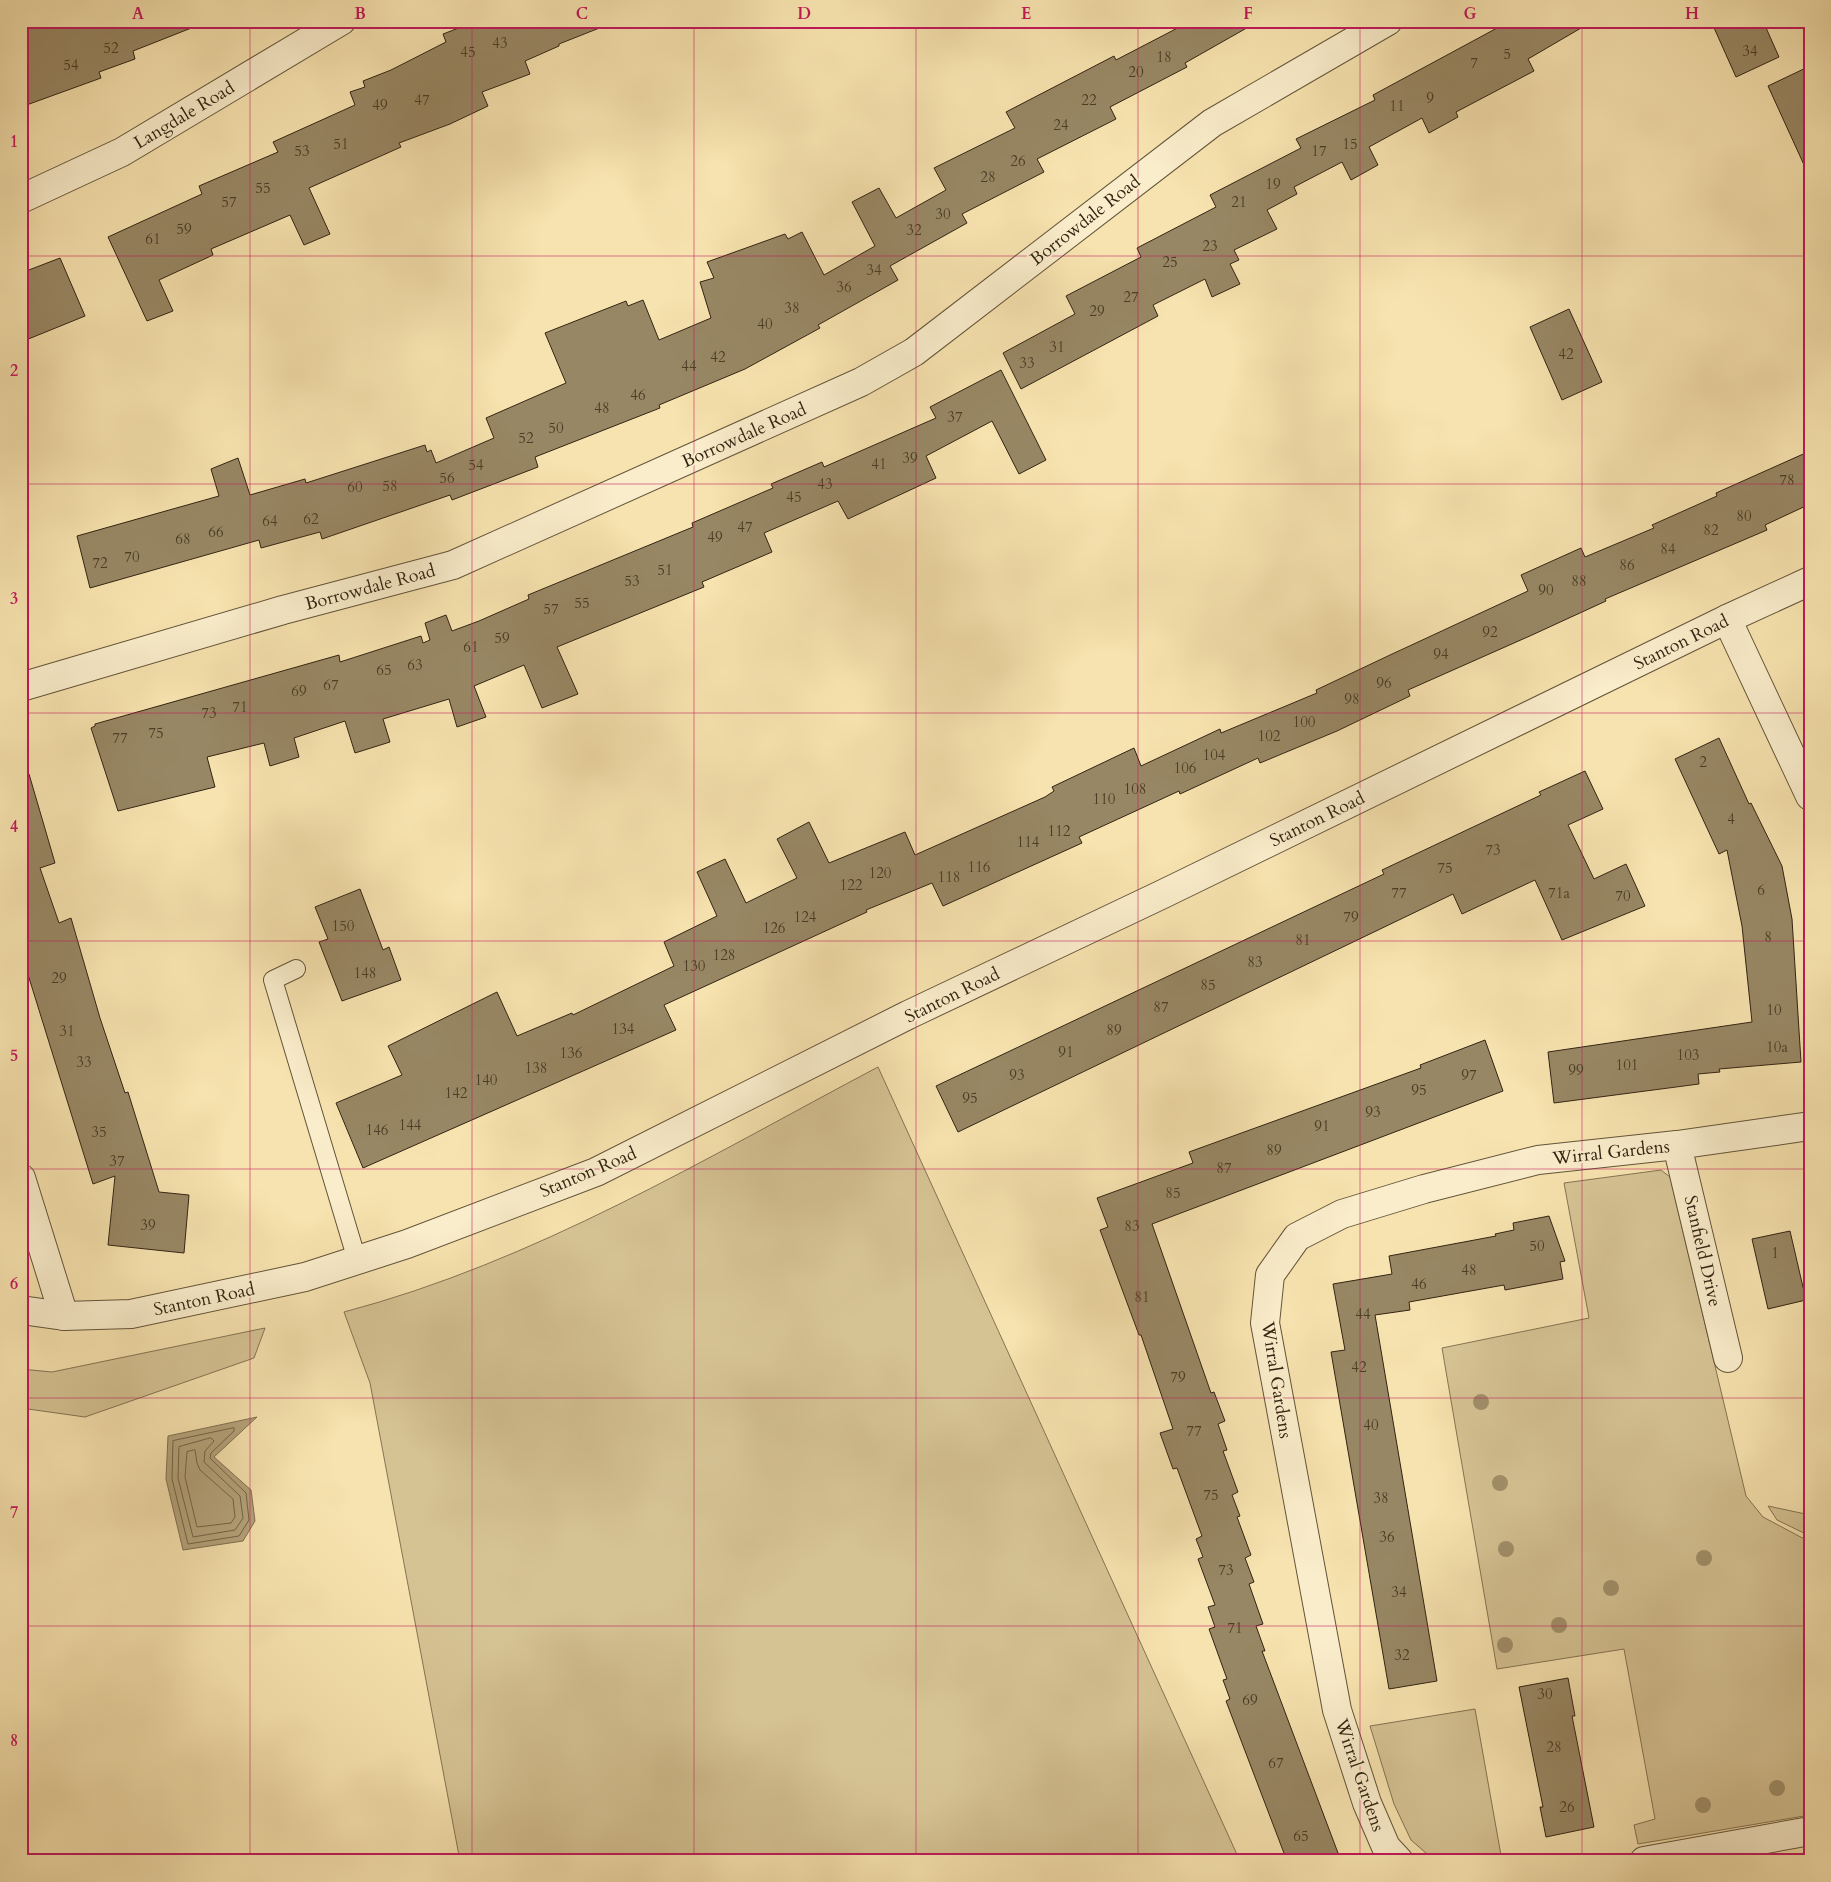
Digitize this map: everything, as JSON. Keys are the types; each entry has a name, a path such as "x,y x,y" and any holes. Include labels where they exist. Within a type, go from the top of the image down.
{"street":[{"name":"Langdale Road","path":"21,199 122,152 341,21"},
{"name":"Borrowdale Road","path":"21,688 283,610 453,565 861,382 914,352 1212,123 1388,21"},
{"name":"Stanton Road","path":"21,1310 64,1316 130,1314 305,1277 407,1244 596,1172 908,1015 1163,894 1727,619 1810,581"},
{"path":"1727,619 1810,796"},
{"name":"Wirral Gardens","path":"1400,1861 1386,1847 1367,1803 1337,1710 1265,1323 1270,1275 1297,1237 1342,1214 1424,1189 1538,1160 1810,1126"},
{"name":"Stanfield Drive","path":"1677,1144 1728,1358"},
{"path":"21,1178 64,1316"},
{"path":"1644,1861 1810,1831"}],"lane":[{"path":"296,969 273,980 357,1260"}],"shaded area":[{"path":"878,1067 1240,1861 460,1861 370,1383 344,1312 414,1291 551,1237 684,1171"},
{"path":"1661,1170 1670,1177 1746,1496 1763,1517 1810,1542 1810,1815 1638,1844 1634,1825 1655,1819 1624,1649 1497,1669 1442,1348 1589,1318 1564,1183"},
{"path":"265,1328 254,1358 85,1417 21,1408 21,1369 52,1372"},
{"path":"1768,1506 1810,1515 1810,1536 1777,1520"},
{"path":"1475,1709 1502,1861 1434,1860 1411,1840 1394,1804 1370,1726"}],"water":[{"path":"257,1417 214,1457 251,1490 255,1521 243,1541 183,1550 166,1479 168,1436"}],"building":[{"path":"21,21 204,21 204,23 133,51 135,59 99,72 101,78 21,107"},
{"path":"477,21 611,21 612,23 559,44 559,46 525,61 530,74 482,92 488,106 450,124 399,143 401,147 309,188 330,234 304,245 290,215 211,249 213,255 159,280 173,311 147,321 108,237 202,194 199,186 278,152 273,142 355,105 350,92 365,87 363,81 391,70 446,42 443,34"},
{"path":"1191,21 1259,21 1185,63 1187,67 1110,107 1116,119 1037,159 1044,172 962,214 967,223 890,266 898,280 818,325 820,328 745,369 659,405 660,408 535,457 538,467 452,500 450,495 322,539 320,532 261,548 259,540 90,588 77,536 219,496 211,469 238,458 250,495 305,479 306,483 425,445 427,452 431,450 436,463 494,438 486,418 566,383 545,333 626,301 628,306 643,300 659,340 711,318 700,282 714,278 707,262 785,234 788,239 802,232 824,275 875,246 852,202 879,188 896,218 946,190 934,168 1015,128 1006,112 1114,56 1116,60"},
{"path":"1510,21 1593,21 1528,59 1534,71 1456,112 1458,117 1429,133 1422,118 1369,147 1378,165 1351,180 1342,162 1294,187 1297,194 1267,210 1277,229 1234,250 1239,260 1230,264 1240,284 1212,297 1205,279 1153,305 1158,316 1021,389 1003,353 1075,314 1066,296 1141,257 1137,248 1216,207 1210,195 1301,148 1296,139 1375,100 1373,95"},
{"path":"1711,21 1763,21 1779,57 1736,77"},
{"path":"1810,66 1810,178 1768,86"},
{"path":"60,258 85,316 21,342 21,273"},
{"path":"1569,309 1602,382 1562,400 1530,327"},
{"path":"1001,370 1046,460 1019,474 992,421 926,456 936,478 848,519 838,501 764,533 772,552 702,582 704,587 557,647 578,694 542,708 524,665 474,686 486,717 457,727 449,699 383,719 390,742 355,753 345,721 294,738 299,757 270,766 264,743 207,757 215,787 118,811 91,728 95,724 339,655 340,662 421,636 423,643 430,640 425,623 446,615 452,631 479,621 529,599 528,595 693,527 692,523 773,488 771,484 822,462 824,467 936,418 930,407"},
{"path":"1810,451 1810,504 1765,525 1767,530 1605,599 1606,601 1408,690 1410,696 1337,731 1260,763 1258,758 1180,794 1179,791 1079,837 1082,843 943,906 932,883 866,910 867,912 664,1005 676,1030 363,1168 336,1103 402,1075 388,1046 497,992 517,1036 572,1013 573,1015 674,966 664,942 717,916 697,872 725,859 746,903 797,878 777,839 809,822 829,863 905,832 915,855 1045,797 1054,791 1052,787 1134,748 1141,766 1220,729 1221,733 1317,693 1316,690 1528,591 1521,575 1581,548 1585,557 1654,528 1652,525 1717,496 1716,493"},
{"path":"1719,738 1749,804 1751,803 1782,866 1792,919 1801,1062 1719,1069 1720,1072 1698,1074 1699,1084 1554,1103 1548,1052 1752,1022 1742,926 1727,850 1719,854 1675,759"},
{"path":"1585,771 1603,809 1568,825 1594,879 1626,864 1645,906 1562,940 1535,880 1462,914 1453,894 958,1132 936,1086 1384,874 1382,870 1541,795 1539,792"},
{"path":"29,774 55,863 40,868 59,923 71,918 100,1018 125,1093 128,1092 159,1192 189,1195 184,1253 108,1245 115,1176 93,1184 21,952 21,776"},
{"path":"360,889 383,950 389,947 401,980 342,1001 319,942 328,939 315,907"},
{"path":"1485,1040 1503,1091 1152,1224 1211,1393 1214,1392 1225,1421 1218,1424 1227,1450 1223,1451 1238,1492 1232,1495 1240,1516 1237,1517 1251,1555 1245,1558 1254,1582 1249,1584 1263,1624 1256,1626 1265,1651 1262,1651 1341,1861 1287,1861 1226,1701 1230,1699 1223,1680 1227,1679 1209,1629 1215,1627 1208,1607 1215,1605 1198,1559 1203,1557 1196,1539 1202,1536 1177,1468 1173,1469 1160,1433 1173,1429 1141,1335 1139,1335 1100,1230 1108,1227 1097,1198 1193,1163 1189,1152 1421,1068 1420,1065"},
{"path":"1549,1216 1565,1261 1560,1262 1563,1279 1505,1290 1504,1285 1409,1302 1410,1310 1375,1315 1437,1681 1389,1689 1331,1352 1345,1350 1333,1284 1392,1274 1389,1256 1496,1236 1495,1234 1514,1230 1513,1223"},
{"path":"1790,1231 1806,1300 1768,1309 1752,1239"},
{"path":"1568,1678 1575,1716 1572,1716 1594,1827 1546,1837 1540,1807 1543,1807 1519,1687"}]}
